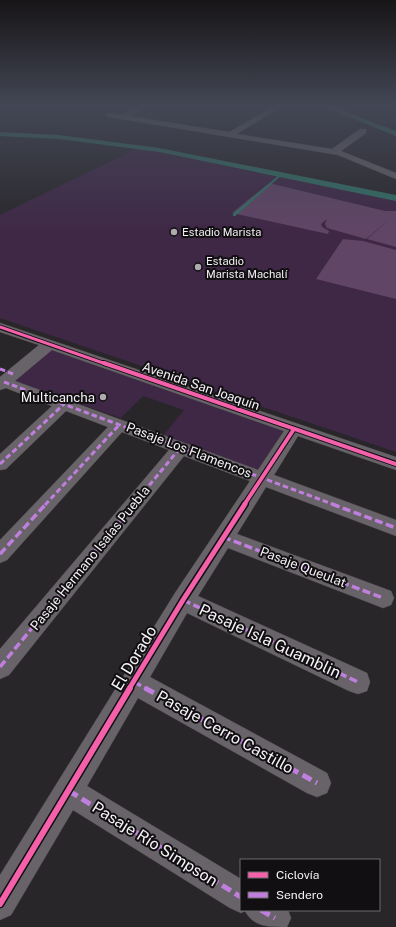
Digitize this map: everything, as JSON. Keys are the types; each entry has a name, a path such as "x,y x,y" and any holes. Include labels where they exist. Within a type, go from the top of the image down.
{"street":[{"path":"317,149 347,155 396,176"},
{"path":"334,152 338,149"},
{"name":"Avenida San Joaquín","path":"0,327 396,464"},
{"path":"4,377 50,344"},
{"name":"Pasaje Los Flamencos","path":"4,377 64,404 396,528"},
{"path":"0,464 64,404"},
{"path":"0,554 120,424"},
{"name":"El Dorado","path":"0,904 183,600 223,537 263,479 294,429"},
{"name":"Pasaje Hermano Isaías Puebla","path":"0,667 180,448"},
{"name":"Pasaje Queulat","path":"223,537 382,598"},
{"name":"Pasaje Isla Guamblin","path":"183,600 358,682"},
{"name":"Pasaje Cerro Castillo","path":"134,682 317,782"},
{"name":"Pasaje Río Simpson","path":"69,791 240,897"}],"shaded area":[{"name":"Estadio Marista Machalí","path":"135,149 144,149 313,184 396,199 396,452 0,318 0,215"},
{"path":"269,183 385,211 396,211 396,247 367,239 390,219 366,239 327,228 325,224 327,219 321,224 322,227 329,231 328,234 232,213"},
{"path":"343,239 363,241 396,250 396,299 316,279"},
{"path":"54,347 285,430 258,471 162,437 184,410 143,396 121,418 14,381"}],"waterway":[{"path":"153,149 396,198"},
{"path":"234,215 281,175"}],"marked path":[{"path":"0,369 13,374"},
{"path":"4,382 396,528"},
{"path":"0,464 64,404"},
{"path":"0,554 120,424"},
{"path":"0,667 180,448"},
{"path":"223,537 383,598"},
{"path":"183,600 358,682"},
{"path":"134,682 317,783"},
{"path":"69,791 240,896"},
{"path":"263,911 275,918"}],"cycle path":[{"path":"0,327 396,464"},
{"path":"0,904 183,600 294,429"}],"place":[{"name":"Estadio Marista","path":"174,232"},
{"name":"Estadio Marista Machalí","path":"198,267"},
{"name":"Multicancha","path":"103,397"}]}
